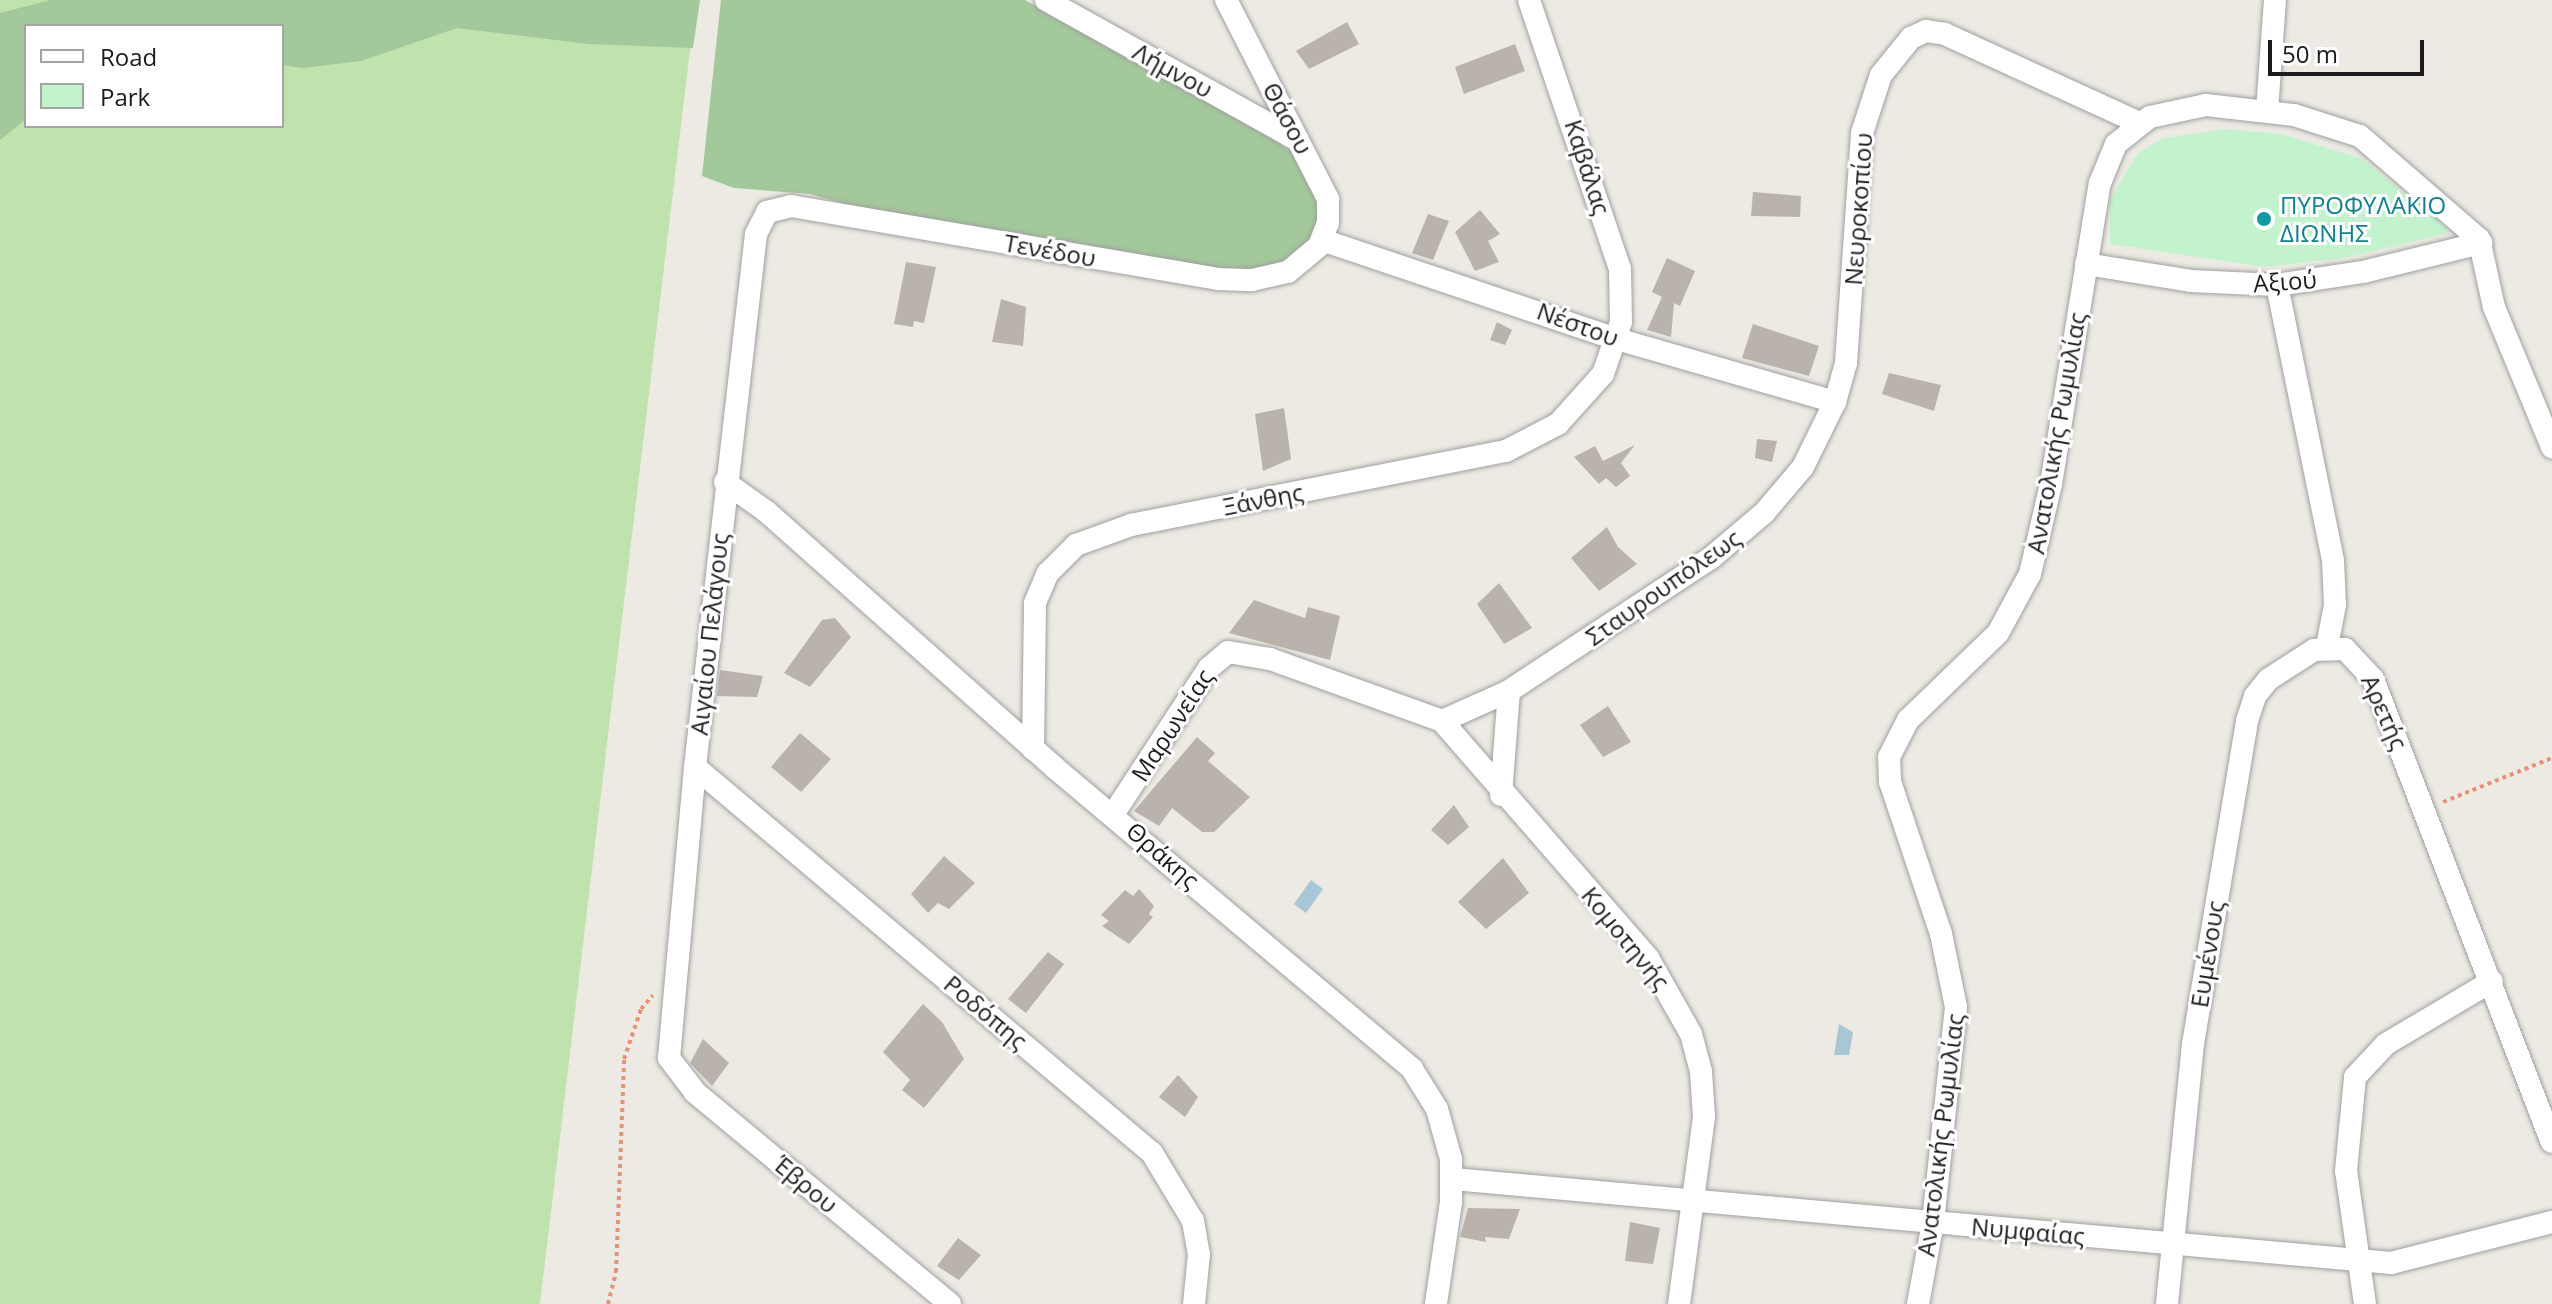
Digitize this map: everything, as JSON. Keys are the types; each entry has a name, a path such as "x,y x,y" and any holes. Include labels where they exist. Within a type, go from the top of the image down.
{"street":[{"name":"Λήμνου","path":"1046,0 1299,140"},
{"name":"Θάσου","path":"1226,0 1328,199 1322,240"},
{"name":"Καβάλας","path":"1529,0 1618,259 1623,305 1617,339"},
{"path":"2267,111 2275,0"},
{"name":"Νευροκοπίου","path":"1835,402 1848,347 1862,133 1881,75 1911,38 1940,32 2139,123"},
{"name":"Ανατολικής Ρωμυλίας","path":"1918,1304 1933,1222 1956,1007 1941,934 1890,782 1889,757 1908,720 1998,633 2030,574 2051,484 2103,169 2116,144 2139,123 2180,107 2267,111 2326,122 2360,136 2464,220 2481,243"},
{"name":"Τενέδου","path":"767,212 798,207 1244,281 1288,272 1322,240"},
{"name":"Αιγαίου Πελάγους","path":"669,1058 675,970 725,482 756,234 767,212"},
{"name":"Νέστου","path":"1322,240 1617,339 1835,402"},
{"path":"2481,243 2494,307 2552,447"},
{"name":"Αξιού","path":"2086,264 2191,281 2277,285 2363,272 2481,243"},
{"path":"2277,285 2333,561 2335,605 2327,646"},
{"name":"Ξάνθης","path":"1033,749 1035,603 1048,573 1076,545 1131,525 1519,447 1580,404 1603,374 1617,339"},
{"name":"Σταυρουπόλεως","path":"1442,721 1509,691 1670,586 1749,528 1803,467 1835,402"},
{"name":"Θράκης","path":"725,482 767,512 1033,749 1114,813 1412,1069 1442,1122 1453,1179 1436,1304"},
{"name":"Αρετής","path":"2327,646 2352,652 2368,671 2425,809 2475,952 2492,981 2552,1142"},
{"name":"Ευμένους","path":"2167,1304 2193,1044 2247,721 2255,696 2269,679 2327,646"},
{"name":"Μαρωνείας","path":"1114,813 1209,668 1221,655 1240,651 1442,721"},
{"path":"1501,795 1509,691"},
{"name":"Κομοτηνής","path":"1442,721 1501,795 1626,930 1686,1022 1699,1061 1704,1099 1694,1201 1679,1304"},
{"name":"Ροδόπης","path":"695,767 1143,1143 1171,1179 1193,1221 1199,1254 1194,1304"},
{"path":"2365,1304 2346,1171 2355,1077 2386,1044 2492,981"},
{"name":"Έβρου","path":"669,1058 695,1092 950,1304"},
{"name":"Νυμφαίας","path":"1453,1179 2391,1263 2552,1222"}],"path":[{"path":"2425,809 2552,758"},
{"path":"608,1304 616,1272 624,1059 641,1009 675,970"}],"green space":[{"path":"0,0 696,0 540,1304 0,1304"},
{"path":"50,0 700,0 693,48 589,44 457,28 361,61 303,68 284,65 284,24 24,24 24,121 0,140 0,13"},
{"path":"721,0 1025,0 1254,125 1305,162 1319,211 1311,247 1292,264 1245,277 873,212 810,194 734,188 702,176"},
{"path":"2225,129 2282,134 2362,159 2452,232 2344,258 2265,267 2110,244 2110,200 2138,153 2163,138"}],"water":[{"path":"1311,880 1323,889 1306,913 1294,904"},
{"path":"1839,1024 1853,1032 1849,1055 1834,1055"}],"building":[{"path":"1347,22 1359,44 1309,69 1296,51"},
{"path":"1515,44 1525,71 1464,94 1455,67"},
{"path":"1753,192 1801,196 1800,217 1751,216"},
{"path":"1480,210 1500,234 1488,241 1499,262 1475,271 1455,232"},
{"path":"1428,214 1449,221 1433,260 1412,253"},
{"path":"1667,258 1695,271 1680,306 1674,303 1671,337 1647,330 1662,297 1652,292"},
{"path":"906,262 936,267 924,323 914,321 913,327 894,324"},
{"path":"1001,299 1026,307 1023,346 992,342"},
{"path":"1497,322 1512,330 1505,345 1490,340"},
{"path":"1753,324 1819,346 1809,376 1742,358"},
{"path":"1889,373 1941,385 1934,411 1882,394"},
{"path":"1284,408 1291,459 1263,471 1255,414"},
{"path":"1757,439 1777,441 1772,462 1755,458"},
{"path":"1635,445 1621,463 1630,476 1616,487 1606,478 1599,484 1574,457 1595,446 1603,461"},
{"path":"1607,527 1618,547 1637,564 1599,591 1571,558"},
{"path":"1499,583 1532,628 1504,644 1477,604"},
{"path":"1254,600 1305,618 1308,607 1340,616 1330,660 1229,633"},
{"path":"835,618 851,637 810,687 784,673 822,620"},
{"path":"720,670 763,676 757,697 717,696"},
{"path":"1608,706 1631,742 1603,757 1580,725"},
{"path":"800,733 831,759 801,792 771,767"},
{"path":"1197,737 1215,753 1208,761 1250,797 1214,832 1202,832 1172,808 1159,826 1134,811"},
{"path":"1454,805 1469,827 1448,845 1431,830"},
{"path":"944,856 975,883 949,909 938,903 928,913 911,894"},
{"path":"1503,858 1529,893 1486,929 1458,902"},
{"path":"1139,889 1154,906 1149,914 1153,917 1129,944 1102,926 1109,921 1101,915 1125,890 1133,896"},
{"path":"1048,952 1064,964 1026,1013 1008,999"},
{"path":"923,1004 942,1022 964,1059 924,1108 902,1090 910,1080 883,1052"},
{"path":"703,1039 729,1063 712,1086 690,1063"},
{"path":"1178,1075 1198,1097 1185,1117 1159,1097"},
{"path":"1468,1208 1520,1209 1509,1239 1485,1237 1486,1242 1460,1237"},
{"path":"1630,1222 1660,1228 1653,1264 1625,1261"},
{"path":"958,1238 981,1255 959,1280 937,1266"}],"place":[{"name":"ΠΥΡΟΦΥΛΑΚΙΟ ΔΙΩΝΗΣ","path":"2264,219"}]}
